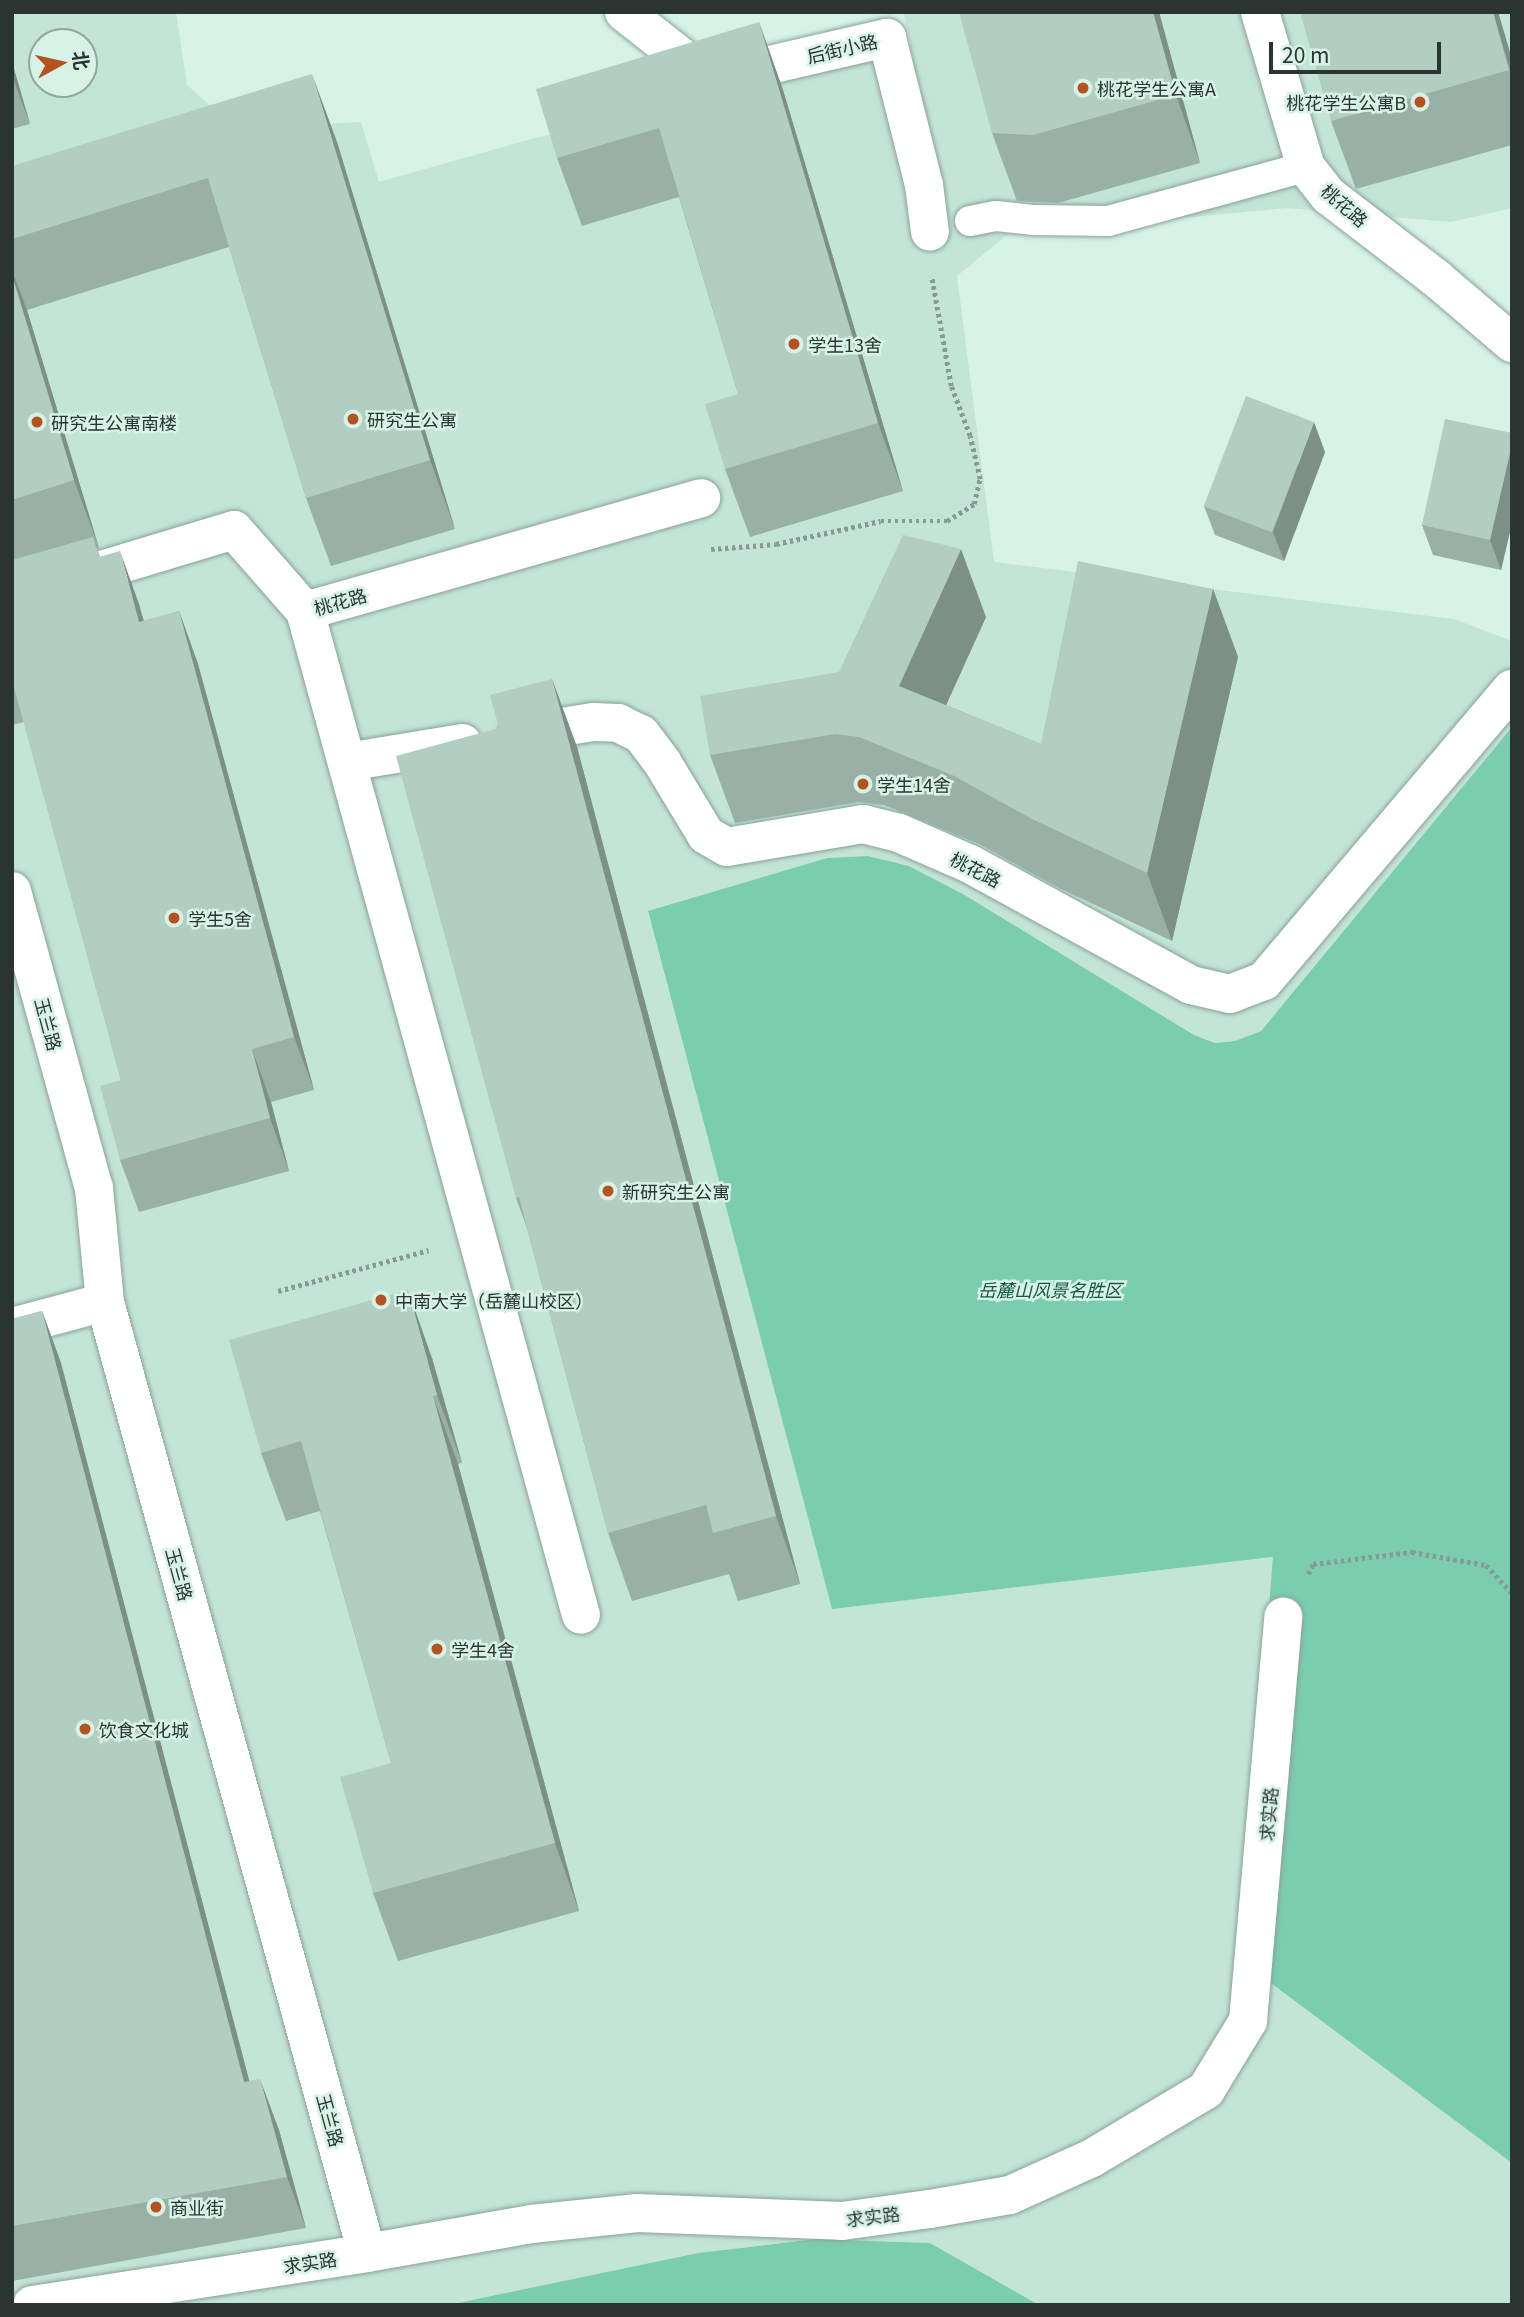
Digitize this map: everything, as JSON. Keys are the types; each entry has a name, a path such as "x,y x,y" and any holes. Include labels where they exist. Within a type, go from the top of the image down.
{"street":[{"name":"后街小路","path":"624,12 709,79 887,38 924,185 930,232"},
{"name":"桃花路","path":"1261,12 1306,167 1329,196 1437,279 1512,343"},
{"name":"桃花路","path":"12,597 234,530 305,611 701,498"},
{"path":"305,611 581,1615"},
{"name":"桃花路","path":"347,762 593,722 618,723 640,734 662,762 706,835 727,847 863,824 899,833 970,864 1191,985 1230,994 1264,981 1512,689"},
{"name":"玉兰路","path":"12,891 94,1188 104,1302 367,2253"},
{"path":"12,1327 104,1302"},
{"name":"求实路","path":"32,2305 367,2253 531,2224 637,2213 842,2221 1010,2195 1092,2158 1206,2090 1248,2021 1283,1617"}],"lane":[{"path":"970,221 996,216 1033,220 1108,221 1306,167"}],"path":[{"path":"647,513 684,539 708,549 735,550 881,522 947,521 974,504 980,480 970,436 951,386 933,289 930,232"},
{"path":"278,1291 477,1237"},
{"path":"1283,1617 1313,1564 1412,1552 1486,1566 1512,1593"}],"shaded area":[{"name":"中南大学（岳麓山校区）","path":"12,12 176,12 187,85 236,129 361,122 379,182 524,141 911,44 903,12 1512,12 1512,208 1451,222 1287,208 1008,234 957,276 994,562 1454,619 1512,641 1512,727 1261,1031 1235,1041 1215,1043 1194,1035 963,894 909,866 868,856 827,858 648,912 832,1608 1274,1557 1240,1960 1512,2163 1512,2305 1039,2305 930,2243 816,2239 698,2253 448,2305 12,2305"}],"green space":[{"name":"岳麓山风景名胜区","path":"1512,727 1512,2163 1240,1960 1273,1557 832,1609 648,911 827,858 868,856 909,866 963,894 1194,1035 1215,1043 1235,1041 1261,1031"},
{"path":"816,2239 930,2243 1039,2305 448,2305 698,2253"}],"building":[{"path":"959,12 1153,12 1176,95 1033,135 992,133"},
{"path":"1300,12 1493,12 1509,70 1331,121"},
{"name":"学生13舍","path":"759,22 878,423 725,469 705,404 738,394 659,128 557,158 536,89"},
{"path":"312,74 430,460 306,498 208,178 12,239 12,166"},
{"path":"12,275 74,480 12,500"},
{"path":"1246,396 1314,422 1272,532 1204,506"},
{"path":"1445,419 1512,433 1512,444 1490,540 1422,525"},
{"path":"903,535 961,549 899,686 1041,744 1078,561 1213,589 1147,873 1032,819 954,776 859,737 835,734 710,755 700,696 839,672"},
{"name":"学生5舍","path":"93,537 99,557 120,551 139,622 179,611 294,1037 252,1049 270,1118 120,1160 100,1086 121,1080 12,680 12,560"},
{"name":"新研究生公寓","path":"552,679 776,1516 713,1533 706,1505 608,1533 519,1197 516,1198 396,756 499,728 490,695"},
{"name":"学生4舍","path":"408,1290 437,1395 433,1396 555,1843 373,1893 340,1777 391,1763 301,1441 261,1453 229,1340"},
{"name":"饮食文化城","path":"42,1311 244,2082 260,2079 287,2177 12,2226 12,1319"}],"place":[{"name":"桃花学生公寓A","path":"1083,88"},
{"name":"桃花学生公寓B","path":"1420,102"},
{"name":"学生13舍","path":"794,344"},
{"name":"研究生公寓","path":"353,419"},
{"name":"研究生公寓南楼","path":"37,422"},
{"name":"学生14舍","path":"863,784"},
{"name":"学生5舍","path":"174,918"},
{"name":"新研究生公寓","path":"608,1191"},
{"name":"中南大学（岳麓山校区）","path":"381,1300"},
{"name":"学生4舍","path":"437,1649"},
{"name":"饮食文化城","path":"85,1729"},
{"name":"商业街","path":"156,2207"}]}
